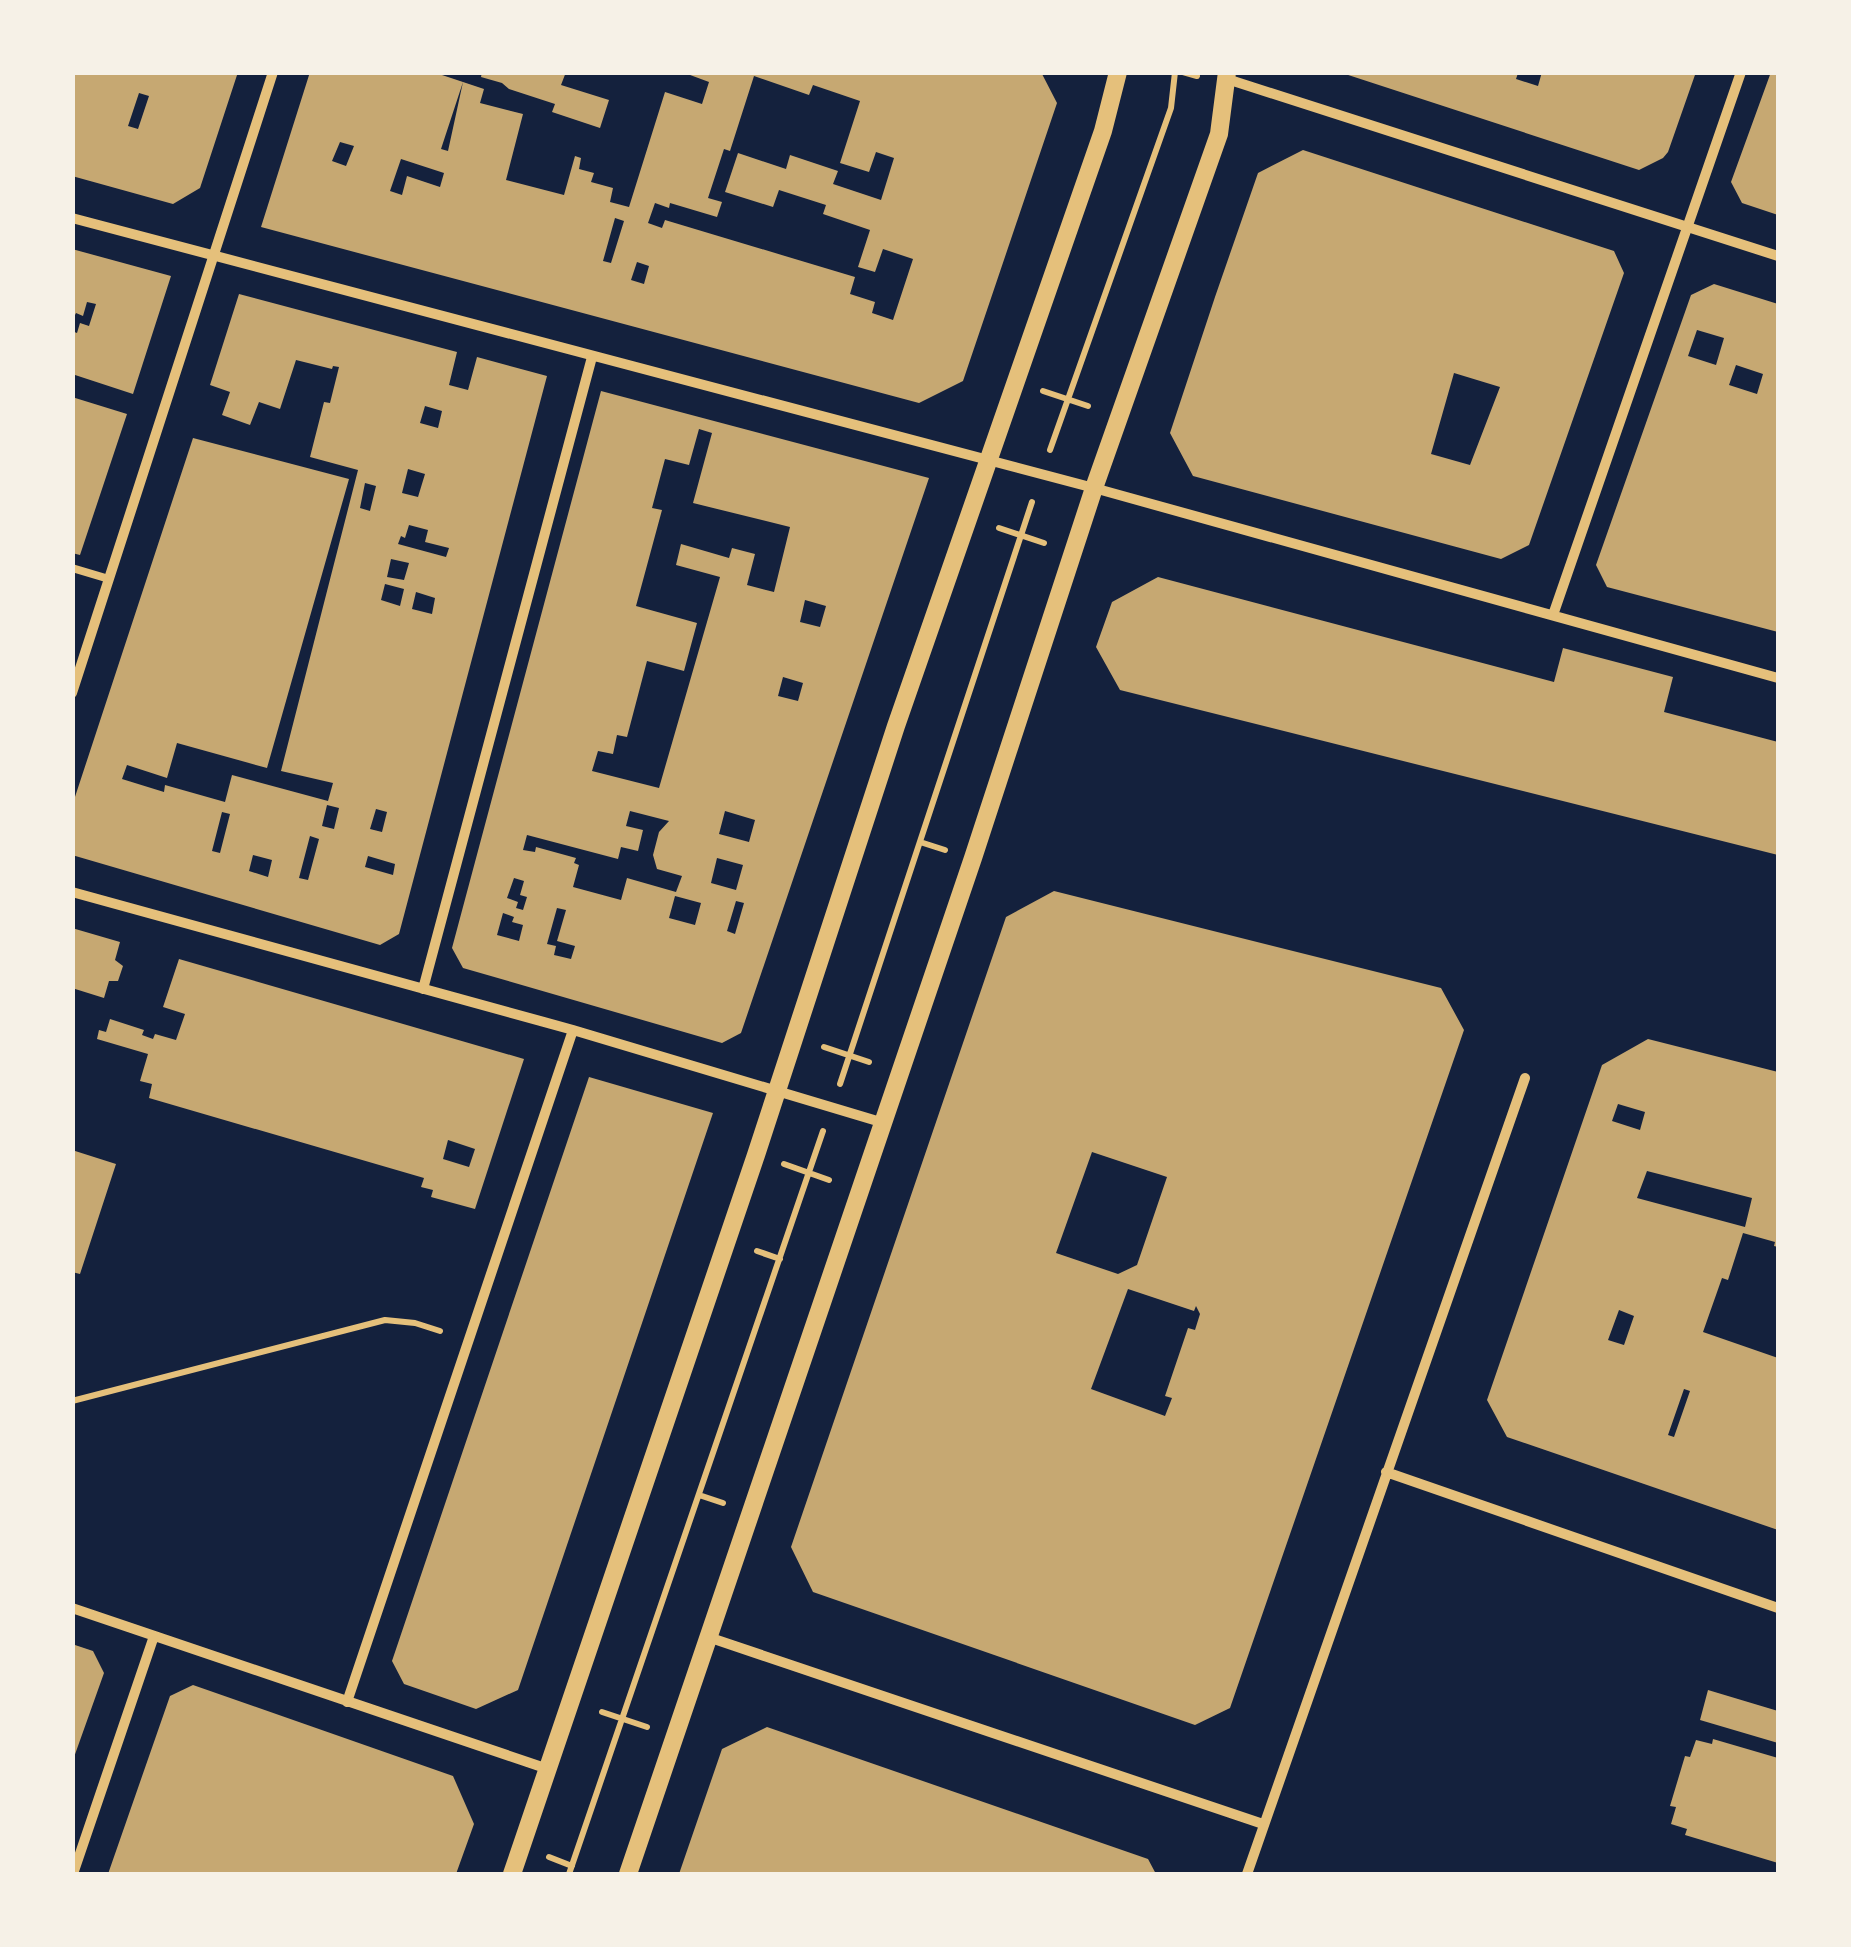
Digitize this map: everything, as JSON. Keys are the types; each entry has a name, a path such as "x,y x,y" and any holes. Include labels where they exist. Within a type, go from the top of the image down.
{"street":[{"path":"72,693 273,72"},
{"path":"512,1874 778,1089 896,726 1103,131 1118,72"},
{"path":"1554,615 1742,72"},
{"path":"628,1874 884,1123 1094,488 1219,134 1227,76 1778,256"},
{"path":"72,218 1094,488 1778,678"},
{"path":"423,989 592,358"},
{"path":"72,892 573,1030 884,1123"},
{"path":"347,1702 573,1030"},
{"path":"1247,1874 1525,1078"},
{"path":"1386,1472 1778,1608"},
{"path":"72,1608 548,1769"},
{"path":"74,1874 154,1636"},
{"path":"708,1637 1264,1824"}],"lane":[{"path":"72,568 110,578"}],"path":[{"path":"1048,453 1171,108 1174,72"},
{"path":"1032,388 1099,410"},
{"path":"838,1088 1034,496"},
{"path":"990,525 1055,546"},
{"path":"920,842 951,851"},
{"path":"813,1044 879,1065"},
{"path":"569,1874 824,1130"},
{"path":"774,1160 840,1183"},
{"path":"752,1250 780,1259"},
{"path":"72,1401 385,1320 415,1322 440,1331"},
{"path":"699,1494 728,1505"},
{"path":"588,1708 653,1728"}],"building":[{"path":"72,72 238,72 200,188 173,204 72,176","holes":["139,93 149,96 138,129 128,126"]},
{"path":"310,72 433,72 463,82 484,89 480,103 523,114 506,180 564,195 575,156 581,158 579,169 594,173 591,182 613,188 610,202 629,207 665,92 702,104 709,82 682,72 1041,72 1057,103 963,381 919,403 261,227","holes":["754,76 809,95 813,85 860,101 840,163 869,172 876,152 894,158 881,200 833,184 838,171 790,155 786,169 738,153 725,192 773,207 779,190 826,205 823,214 870,230 858,267 875,272 883,249 913,259 893,320 872,313 875,302 850,294 855,277 665,220 662,228 648,223 655,203 669,208 670,203 717,217 722,202 708,198 724,149 730,151","463,82 448,151 441,149","340,142 354,146 346,166 332,161","401,159 444,173 440,187 407,176 402,195 390,191","615,218 624,221 611,263 603,261","637,262 649,266 644,284 631,280"]},
{"path":"482,72 566,72 561,85 609,100 600,128 552,112 555,104 481,77"},
{"path":"1339,72 1515,72 1516,79 1538,86 1542,72 1696,72 1668,152 1639,170"},
{"path":"1771,72 1778,72 1778,215 1742,203 1731,182"},
{"path":"1303,150 1614,251 1624,273 1529,545 1501,559 1193,476 1170,433 1258,173","holes":["1454,373 1500,387 1470,465 1431,454"]},
{"path":"72,249 171,276 133,394 72,374 72,331 77,333 80,323 89,326 96,304 87,302 83,316 76,313 72,321"},
{"path":"1714,284 1778,304 1778,632 1607,587 1596,565 1691,295","holes":["1697,330 1724,338 1716,365 1688,356","1736,365 1763,374 1757,394 1729,385"]},
{"path":"239,294 457,352 449,385 468,390 477,357 547,376 399,934 380,945 72,855 72,806 193,438 349,479 267,768 177,743 167,778 127,765 122,779 164,792 165,785 225,802 232,775 328,801 333,783 281,771 358,470 310,457 324,402 330,403 339,367 332,369 296,360 280,409 259,402 250,425 222,415 230,392 210,385","holes":["425,406 442,411 438,428 420,423","408,469 425,474 418,497 402,493","365,483 376,486 370,511 360,508","409,525 428,530 425,542 449,548 446,557 398,544 401,536 405,538","391,559 409,563 404,580 387,577","385,584 404,589 400,606 381,600","416,592 435,598 432,614 412,609","327,805 339,808 334,829 322,826","376,809 387,812 382,832 370,829","222,812 230,814 220,853 212,851","310,836 319,839 308,880 299,878","253,855 272,860 268,877 249,871","368,856 395,864 393,875 365,867"]},
{"path":"601,391 929,478 741,1033 722,1043 463,968 452,948","holes":["699,429 712,433 693,503 790,527 774,592 747,585 755,554 732,548 729,558 681,544 676,565 720,577 659,788 592,771 598,751 613,754 617,735 627,737 647,661 684,671 697,623 636,606 662,510 652,508 665,459 689,465","805,600 826,606 820,627 800,622","783,677 803,683 798,701 778,696","630,811 669,821 659,832 653,855 657,869 682,876 676,892 627,878 621,900 573,887 579,865 574,863 576,858 536,847 535,852 523,850 527,835 618,859 621,847 638,851 643,830 626,826","725,811 755,820 749,842 719,834","717,858 743,865 736,890 711,883","514,878 524,881 520,895 527,897 523,910 516,908 518,902 507,898","675,896 701,903 695,925 669,918","736,901 744,903 735,934 727,931","557,908 566,910 557,941 575,946 571,959 554,955 556,946 547,944","503,913 514,917 512,922 523,925 519,941 497,935"]},
{"path":"72,397 127,414 80,555 72,553"},
{"path":"1158,577 1554,682 1563,648 1673,677 1664,712 1778,742 1778,855 1120,690 1096,647 1112,602"},
{"path":"1054,891 1441,988 1464,1030 1230,1708 1195,1725 813,1592 791,1547 1006,917","holes":["1092,1152 1167,1177 1137,1265 1118,1274 1056,1253","1128,1289 1194,1311 1196,1306 1200,1314 1195,1330 1188,1328 1165,1396 1172,1398 1165,1416 1091,1389"]},
{"path":"72,928 120,942 115,960 123,966 118,981 109,981 104,998 72,988"},
{"path":"179,959 524,1059 475,1209 431,1197 433,1190 421,1187 424,1178 149,1098 152,1084 140,1081 148,1054 97,1039 99,1030 106,1032 110,1019 144,1030 142,1035 153,1039 155,1034 176,1040 185,1014 163,1007","holes":["448,1140 475,1149 469,1167 443,1159"]},
{"path":"1648,1039 1778,1072 1778,1247 1775,1242 1743,1233 1728,1280 1722,1278 1703,1332 1778,1358 1778,1530 1507,1437 1487,1400 1602,1065","holes":["1618,1104 1645,1112 1640,1130 1612,1121","1647,1171 1752,1198 1745,1227 1637,1198","1619,1310 1634,1316 1624,1345 1608,1340","1684,1389 1690,1391 1674,1437 1668,1435"]},
{"path":"589,1077 713,1113 518,1690 476,1709 404,1684 392,1661"},
{"path":"72,1150 116,1164 80,1274 72,1272"},
{"path":"72,1644 93,1651 104,1673 73,1760"},
{"path":"193,1685 453,1776 474,1824 456,1874 108,1874 170,1696"},
{"path":"1708,1690 1778,1711 1778,1743 1700,1720"},
{"path":"767,1727 1148,1859 1156,1874 679,1874 722,1749"},
{"path":"1713,1739 1778,1758 1778,1863 1685,1835 1687,1829 1671,1824 1676,1807 1670,1806 1685,1756 1690,1757 1696,1740 1712,1744"}]}
